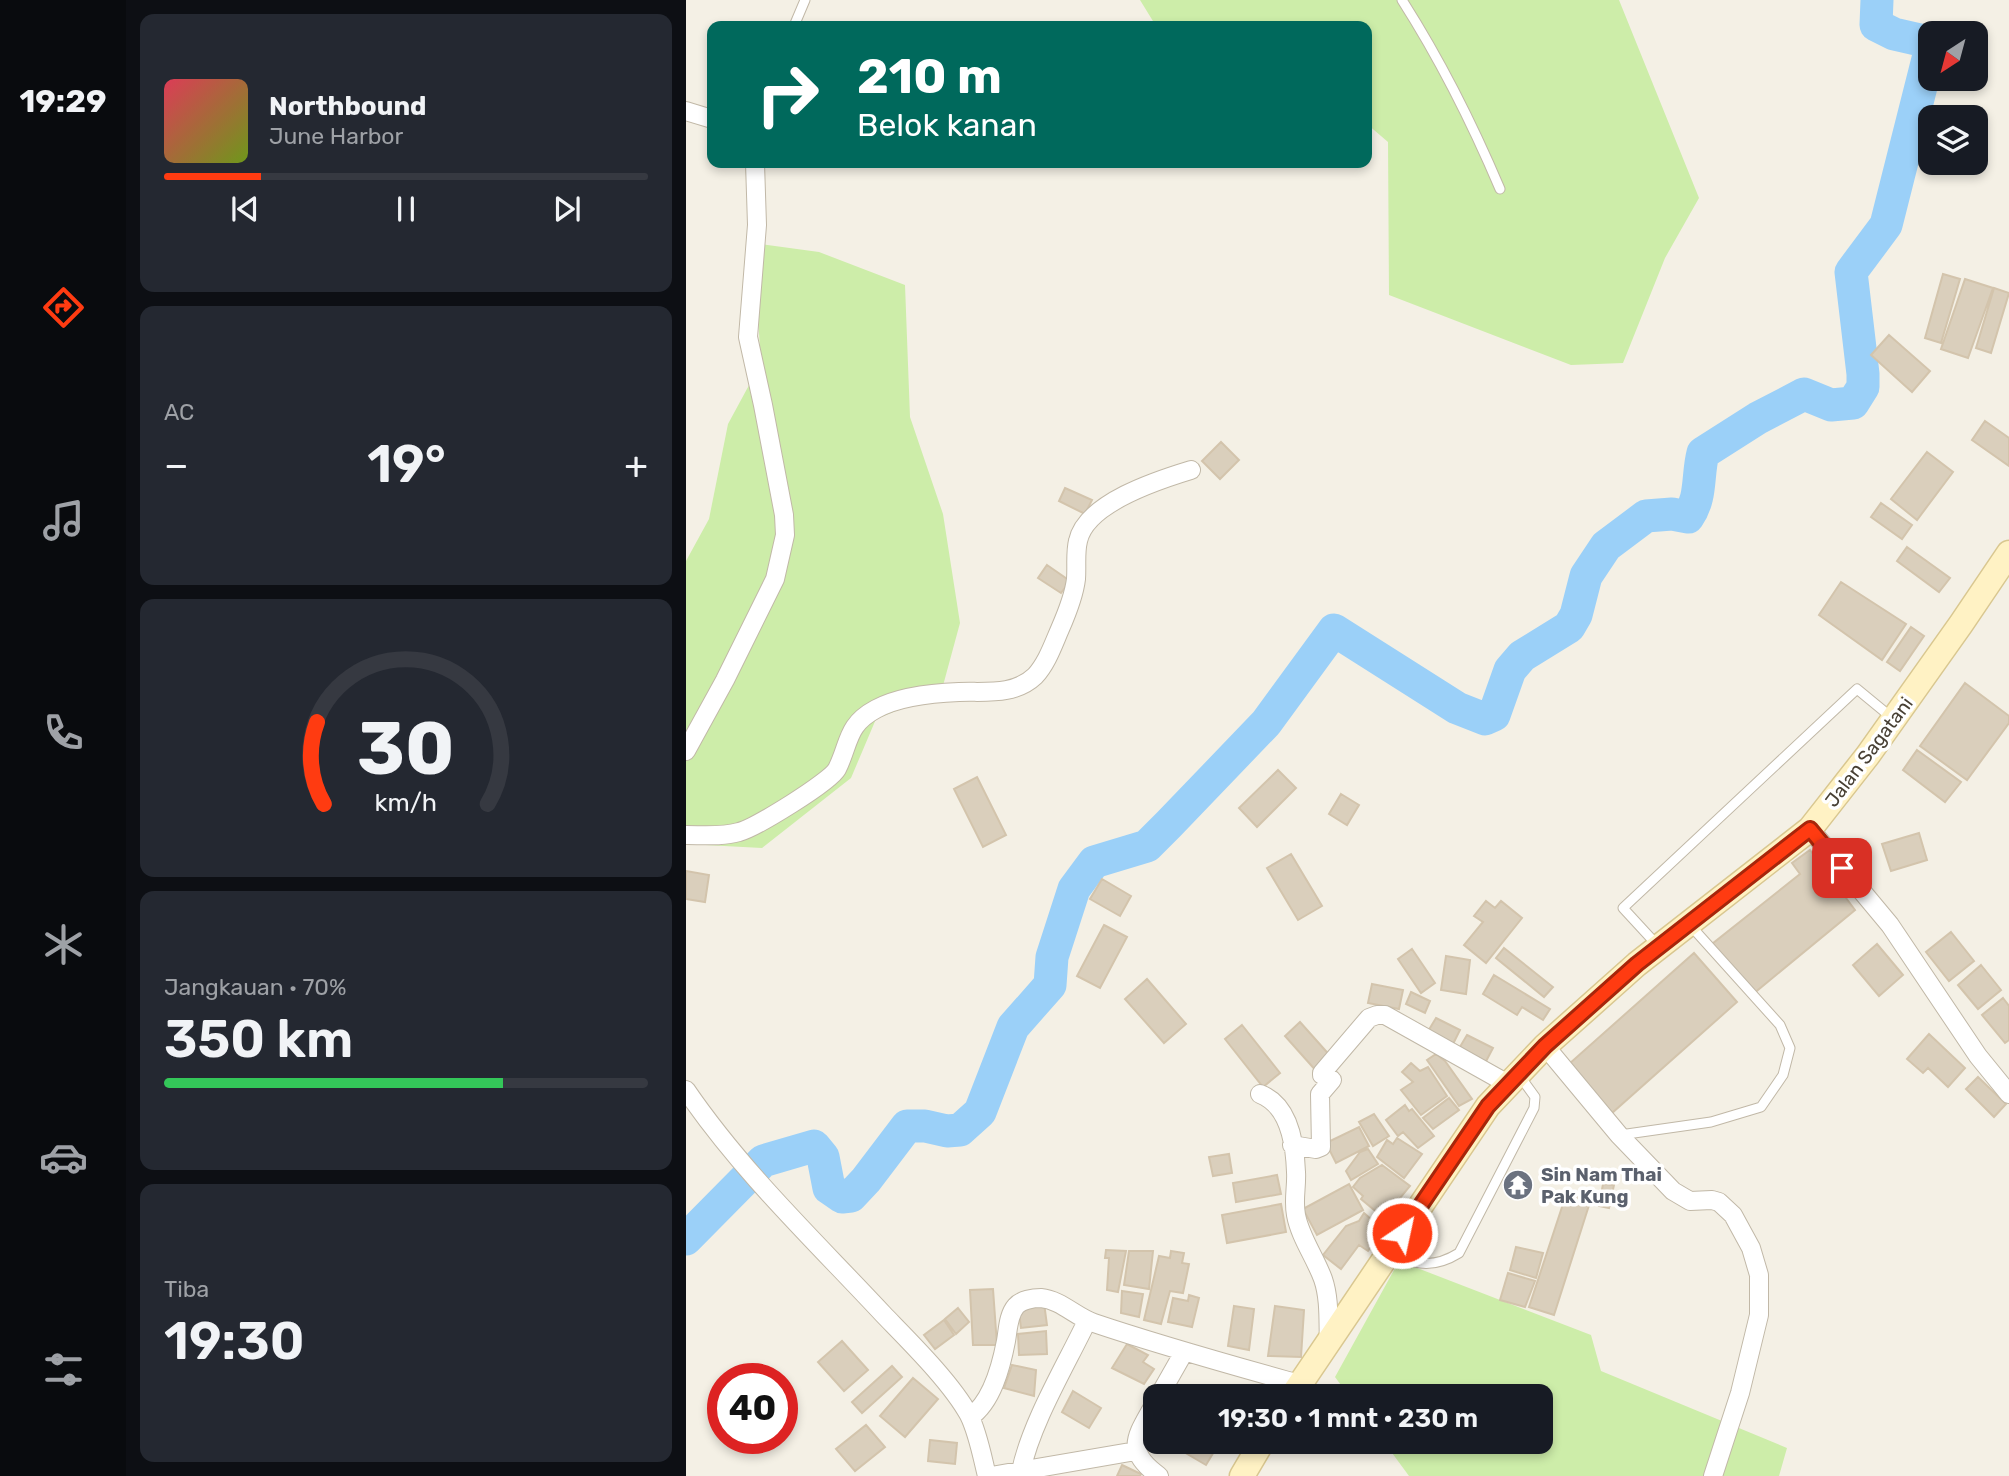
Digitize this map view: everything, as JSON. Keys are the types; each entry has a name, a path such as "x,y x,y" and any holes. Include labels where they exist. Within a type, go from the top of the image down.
{"street":[{"path":"686,111 707,117"},
{"path":"686,751 775,579 785,535 784,515 748,337 757,225 755,168"},
{"path":"686,835 740,832 821,785 837,769 853,728 878,708 909,697 958,692 989,693 1013,689 1026,682 1046,661 1068,609 1076,582 1077,544 1083,530 1096,515 1126,494 1191,470"},
{"name":"Jalan Sagatani","path":"1300,1384 1488,1106 1545,1046 1659,947 1810,829 1893,720 2009,553"},
{"path":"1810,829 1889,925 1978,1056 2009,1094"},
{"path":"1292,1145 1316,1149 1321,1147 1320,1094 1332,1080 1322,1073 1369,1018 1377,1015 1385,1015 1513,1079"},
{"path":"1545,1046 1619,1135 1678,1195 1690,1201 1712,1200 1726,1207 1751,1248 1759,1275 1759,1315 1740,1392 1713,1476"},
{"path":"686,1090 708,1122 747,1168 921,1354 970,1417 989,1476 1136,1451"},
{"path":"1260,1094 1272,1099 1280,1107 1288,1125 1297,1173 1294,1193 1296,1215 1324,1283 1329,1344"},
{"path":"970,1417 978,1411 994,1382 1003,1357 1010,1316 1017,1304 1030,1299 1042,1298 1087,1321 1278,1384"},
{"path":"1021,1471 1035,1430 1087,1321"},
{"path":"1165,1384 1184,1352"},
{"path":"1143,1427 1136,1451 1140,1460 1159,1476"},
{"path":"1242,1476 1255,1454"}],"lane":[{"path":"796,21 805,0"},
{"path":"1402,0 1434,50 1472,122 1500,189"},
{"path":"1659,947 1623,908 1857,689 1893,720"},
{"path":"1619,1135 1712,1122 1761,1107 1783,1075 1790,1048 1780,1026 1689,924"},
{"path":"1388,1255 1428,1264 1444,1262 1459,1253 1534,1108 1535,1097 1513,1079"}],"green space":[{"path":"1140,0 1619,0 1699,198 1665,258 1623,363 1571,365 1389,295 1388,142 1372,128 1372,21 1153,21"},
{"path":"753,243 819,252 905,285 910,417 943,514 960,623 941,693 876,719 851,778 762,848 686,844 686,561 709,519 728,424 761,363"},
{"path":"1399,1261 1591,1335 1601,1371 1787,1448 1779,1476 1409,1476 1393,1454 1553,1454 1553,1384 1340,1384 1335,1377"}],"building":[{"path":"1943,274 1960,279 1941,343 1925,338"},
{"path":"1965,279 1993,288 1968,358 1941,349"},
{"path":"1994,288 2009,293 1991,353 1976,348"},
{"path":"1889,335 1930,371 1912,392 1871,355"},
{"path":"1985,421 2009,438 2009,466 1972,440"},
{"path":"1221,442 1239,460 1220,479 1202,461"},
{"path":"1927,452 1953,472 1917,520 1891,499"},
{"path":"1065,488 1092,500 1085,514 1059,501"},
{"path":"1881,503 1912,525 1902,539 1871,517"},
{"path":"1907,547 1950,578 1939,592 1897,561"},
{"path":"1047,565 1070,581 1061,593 1038,578"},
{"path":"1841,582 1906,624 1882,660 1819,615"},
{"path":"1911,627 1924,636 1900,671 1887,662"},
{"path":"1965,683 2009,716 2009,723 1967,780 1920,746"},
{"path":"1917,750 1961,782 1945,802 1903,770"},
{"path":"1278,770 1296,788 1257,827 1239,808"},
{"path":"977,777 1006,835 983,847 954,789"},
{"path":"1341,794 1359,805 1347,825 1329,814"},
{"path":"1919,833 1927,860 1891,871 1882,844"},
{"path":"1810,850 1855,910 1753,994 1712,944 1800,874 1792,863"},
{"path":"1291,854 1322,906 1298,920 1267,868"},
{"path":"686,871 709,875 705,902 686,899"},
{"path":"1102,879 1131,896 1120,916 1090,899"},
{"path":"1486,901 1495,908 1501,901 1522,918 1486,963 1464,945 1483,922 1474,916"},
{"path":"1104,925 1127,937 1100,988 1077,976"},
{"path":"1951,932 1974,961 1949,981 1926,952"},
{"path":"1877,944 1903,975 1879,996 1853,965"},
{"path":"1504,948 1553,987 1544,997 1496,958"},
{"path":"1412,949 1435,983 1421,993 1398,959"},
{"path":"1694,953 1737,1002 1612,1113 1569,1064"},
{"path":"1446,956 1470,960 1466,994 1441,990"},
{"path":"1981,965 2001,990 1978,1009 1958,985"},
{"path":"1494,975 1550,1009 1543,1020 1522,1007 1517,1015 1483,994"},
{"path":"1147,979 1186,1024 1164,1043 1125,999"},
{"path":"1372,984 1403,990 1399,1009 1368,1003"},
{"path":"1411,992 1430,1001 1425,1013 1406,1004"},
{"path":"2003,998 2009,1006 2009,1040 2005,1043 1982,1015"},
{"path":"1436,1018 1460,1030 1451,1048 1427,1033"},
{"path":"1300,1022 1333,1059 1318,1073 1285,1036"},
{"path":"1242,1025 1280,1073 1263,1087 1225,1039"},
{"path":"1929,1034 1965,1068 1948,1087 1928,1068 1923,1073 1907,1059"},
{"path":"1467,1035 1493,1048 1483,1067 1457,1052"},
{"path":"1436,1054 1445,1061 1472,1099 1459,1106 1427,1060"},
{"path":"1411,1063 1420,1071 1428,1067 1447,1096 1421,1115 1401,1090 1413,1082 1402,1072"},
{"path":"1978,1077 2006,1104 1994,1117 1966,1089"},
{"path":"1449,1098 1459,1110 1433,1129 1423,1118"},
{"path":"1405,1105 1409,1111 1412,1109 1434,1136 1418,1148 1403,1132 1398,1136 1386,1120"},
{"path":"1374,1114 1389,1136 1373,1146 1359,1122"},
{"path":"1359,1127 1369,1146 1336,1163 1326,1143"},
{"path":"1397,1138 1422,1154 1404,1178 1377,1157 1387,1140 1393,1144"},
{"path":"1368,1149 1378,1164 1351,1180 1346,1171 1360,1152"},
{"path":"1229,1154 1232,1173 1213,1176 1209,1157"},
{"path":"1382,1165 1410,1186 1386,1215 1379,1214 1361,1199 1363,1196 1353,1187 1360,1178"},
{"path":"1277,1175 1281,1194 1236,1202 1233,1183"},
{"path":"1349,1184 1363,1210 1317,1235 1303,1209"},
{"path":"1603,1184 1614,1185 1609,1208 1599,1206"},
{"path":"1567,1192 1591,1199 1554,1315 1529,1307"},
{"path":"1281,1204 1286,1232 1227,1243 1222,1215"},
{"path":"1364,1213 1373,1221 1370,1225 1381,1233 1368,1251 1359,1245 1341,1269 1323,1255 1346,1226 1359,1221"},
{"path":"1516,1247 1543,1253 1536,1278 1510,1270"},
{"path":"1106,1250 1126,1251 1118,1292 1107,1290 1109,1258 1105,1258"},
{"path":"1129,1251 1153,1251 1149,1289 1124,1285"},
{"path":"1171,1251 1184,1253 1182,1263 1189,1264 1183,1293 1170,1291 1161,1324 1144,1320 1159,1256 1170,1258"},
{"path":"1508,1273 1535,1281 1525,1307 1500,1300"},
{"path":"993,1289 997,1345 973,1345 970,1290"},
{"path":"1122,1291 1143,1294 1139,1317 1121,1313"},
{"path":"1189,1295 1199,1298 1192,1327 1168,1322 1173,1298 1188,1301"},
{"path":"1044,1303 1047,1325 1021,1328 1018,1305"},
{"path":"1234,1306 1254,1309 1249,1350 1228,1346"},
{"path":"1275,1306 1304,1310 1301,1357 1268,1356"},
{"path":"958,1308 969,1322 956,1334 945,1319"},
{"path":"944,1320 954,1335 935,1349 924,1335"},
{"path":"1046,1331 1047,1354 1019,1355 1018,1334"},
{"path":"842,1341 868,1370 844,1391 818,1362"},
{"path":"1127,1344 1148,1355 1143,1362 1154,1369 1144,1384 1112,1368"},
{"path":"1012,1365 1036,1370 1034,1396 1004,1388"},
{"path":"892,1366 902,1377 862,1413 852,1402"},
{"path":"913,1378 938,1399 905,1437 880,1416"},
{"path":"1073,1391 1101,1408 1089,1428 1062,1412"},
{"path":"866,1425 885,1447 855,1471 836,1449"},
{"path":"930,1440 957,1443 955,1464 928,1461"},
{"path":"1187,1454 1213,1454 1206,1465"},
{"path":"1122,1465 1141,1474 1140,1476 1117,1476"}],"waterway":[{"path":"1877,0 1876,25 1894,34 1918,39"},
{"path":"686,1239 763,1161 814,1146 823,1157 829,1188 842,1197 851,1196 907,1126 960,1130 980,1112 1013,1027 1050,985 1052,957 1074,889 1094,862 1147,846 1266,723 1334,630 1457,708 1485,719 1494,715 1510,670 1522,656 1569,627 1576,615 1586,576 1606,546 1646,516 1672,514 1688,517 1697,494 1703,453 1758,418 1804,394 1831,405 1853,403 1863,387 1863,374 1851,272 1886,225 1920,91"}],"place":[{"name":"Sin Nam Thai Pak Kung","path":"1518,1185"}],"route":[{"path":"1402,1233 1488,1106 1545,1046 1637,964 1810,829 1842,868"}]}
